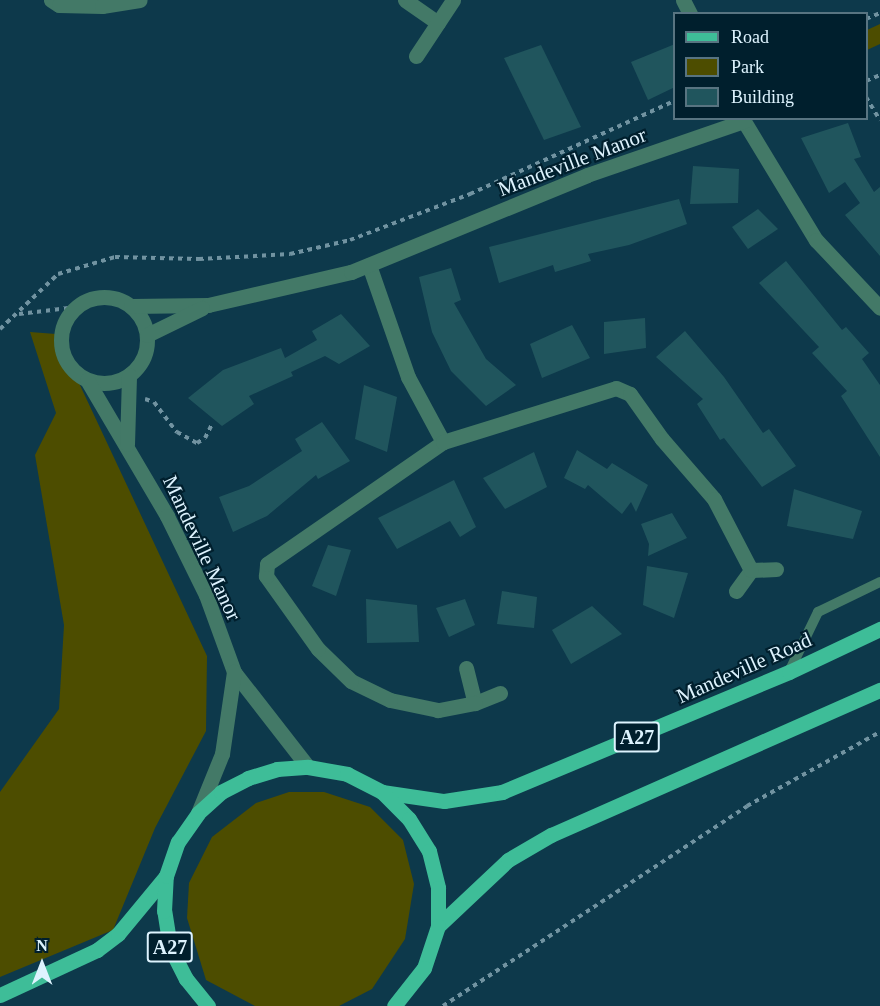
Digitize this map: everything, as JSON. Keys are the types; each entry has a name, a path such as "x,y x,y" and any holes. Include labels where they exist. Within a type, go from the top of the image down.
{"main road":[{"name":"Mandeville Road","path":"382,792 444,801 502,792 789,672 880,629"},
{"name":"A27","path":"438,926 508,860 551,835 880,690"},
{"name":"A27","path":"208,1006 186,979 170,947 164,911 166,876 178,842 198,813 221,792 248,778 277,769 308,767 347,774 382,792 409,819 429,851 438,888 438,926 424,968 395,1006"},
{"name":"A27","path":"0,995 97,950 118,934 166,876"}],"street":[{"path":"51,0 58,5 102,6 140,0"},
{"path":"405,0 438,23"},
{"path":"416,56 453,0"},
{"name":"Mandeville Manor","path":"147,335 208,305 369,265 587,175 743,120 816,240 880,308"},
{"path":"369,265 408,377 443,442"},
{"name":"Mandeville Manor","path":"208,305 131,306 104,297 76,307 64,325 62,347 70,367 87,380 127,444 206,595 234,672 308,767"},
{"path":"87,380 102,384 129,375 144,357 147,335 131,306"},
{"name":"Mandeville Manor","path":"127,444 129,375"},
{"path":"500,693 476,703 438,710 390,700 351,681 318,649 266,576 267,564 277,554 443,442 616,388 630,394 662,440 714,499 751,570"},
{"path":"751,570 776,569"},
{"path":"736,591 751,570"},
{"path":"466,668 476,703"},
{"name":"Mandeville Manor","path":"198,813 222,754 234,672"}],"lane":[{"path":"789,672 818,612 880,582"}],"path":[{"path":"868,99 880,120"},
{"path":"0,329 58,274 115,257 199,259 290,254 350,240 470,194 673,102"},
{"path":"18,314 76,307"},
{"path":"128,400 154,402 177,432 197,443 205,438 212,424"},
{"path":"443,1006 747,806 880,732"}],"green space":[{"path":"880,24 880,44 868,50 868,30"},
{"path":"30,332 56,334 207,656 206,731 155,828 113,930 0,977 0,792 59,709 64,625 35,455 56,413"},
{"path":"289,792 324,792 370,807 403,840 414,884 405,939 372,989 339,1006 255,1006 206,980 187,918 189,883 212,837 256,803"}],"building":[{"path":"541,45 581,127 544,140 504,58"},
{"path":"673,45 673,88 648,100 631,62"},
{"path":"848,123 861,157 854,159 874,192 880,187 880,256 845,215 860,203 845,182 829,193 801,138"},
{"path":"693,166 739,169 738,203 690,204"},
{"path":"679,199 687,224 629,245 588,254 591,261 555,272 553,265 499,283 489,247"},
{"path":"758,209 778,229 748,249 732,227"},
{"path":"786,261 842,330 846,327 869,353 862,359 880,385 880,457 841,396 847,391 812,353 819,347 759,283"},
{"path":"451,268 461,300 454,303 486,359 516,385 486,406 451,371 432,332 419,277"},
{"path":"341,314 370,346 339,364 325,356 291,372 293,376 249,396 254,404 222,426 188,398 223,370 281,348 285,358 317,340 312,331"},
{"path":"645,318 646,348 604,354 604,322"},
{"path":"572,325 590,358 542,378 530,344"},
{"path":"685,331 724,377 763,433 769,429 796,466 762,487 724,438 720,440 697,404 703,399 656,357"},
{"path":"364,385 397,397 387,452 355,439"},
{"path":"322,422 350,461 318,479 316,475 267,516 233,532 219,497 249,486 302,451 295,439"},
{"path":"577,450 607,469 612,463 648,485 636,512 631,502 622,514 588,485 585,489 564,478"},
{"path":"534,452 547,487 505,509 483,478"},
{"path":"454,480 476,527 460,537 450,521 397,549 378,518"},
{"path":"794,489 862,511 853,539 787,526"},
{"path":"672,513 687,538 648,556 649,544 641,524"},
{"path":"328,545 351,550 336,596 312,586"},
{"path":"647,566 688,573 674,618 643,605"},
{"path":"502,591 537,597 534,628 497,624"},
{"path":"366,599 417,605 419,642 367,643"},
{"path":"465,599 475,625 449,637 436,608"},
{"path":"592,606 622,634 571,664 552,630"}]}
